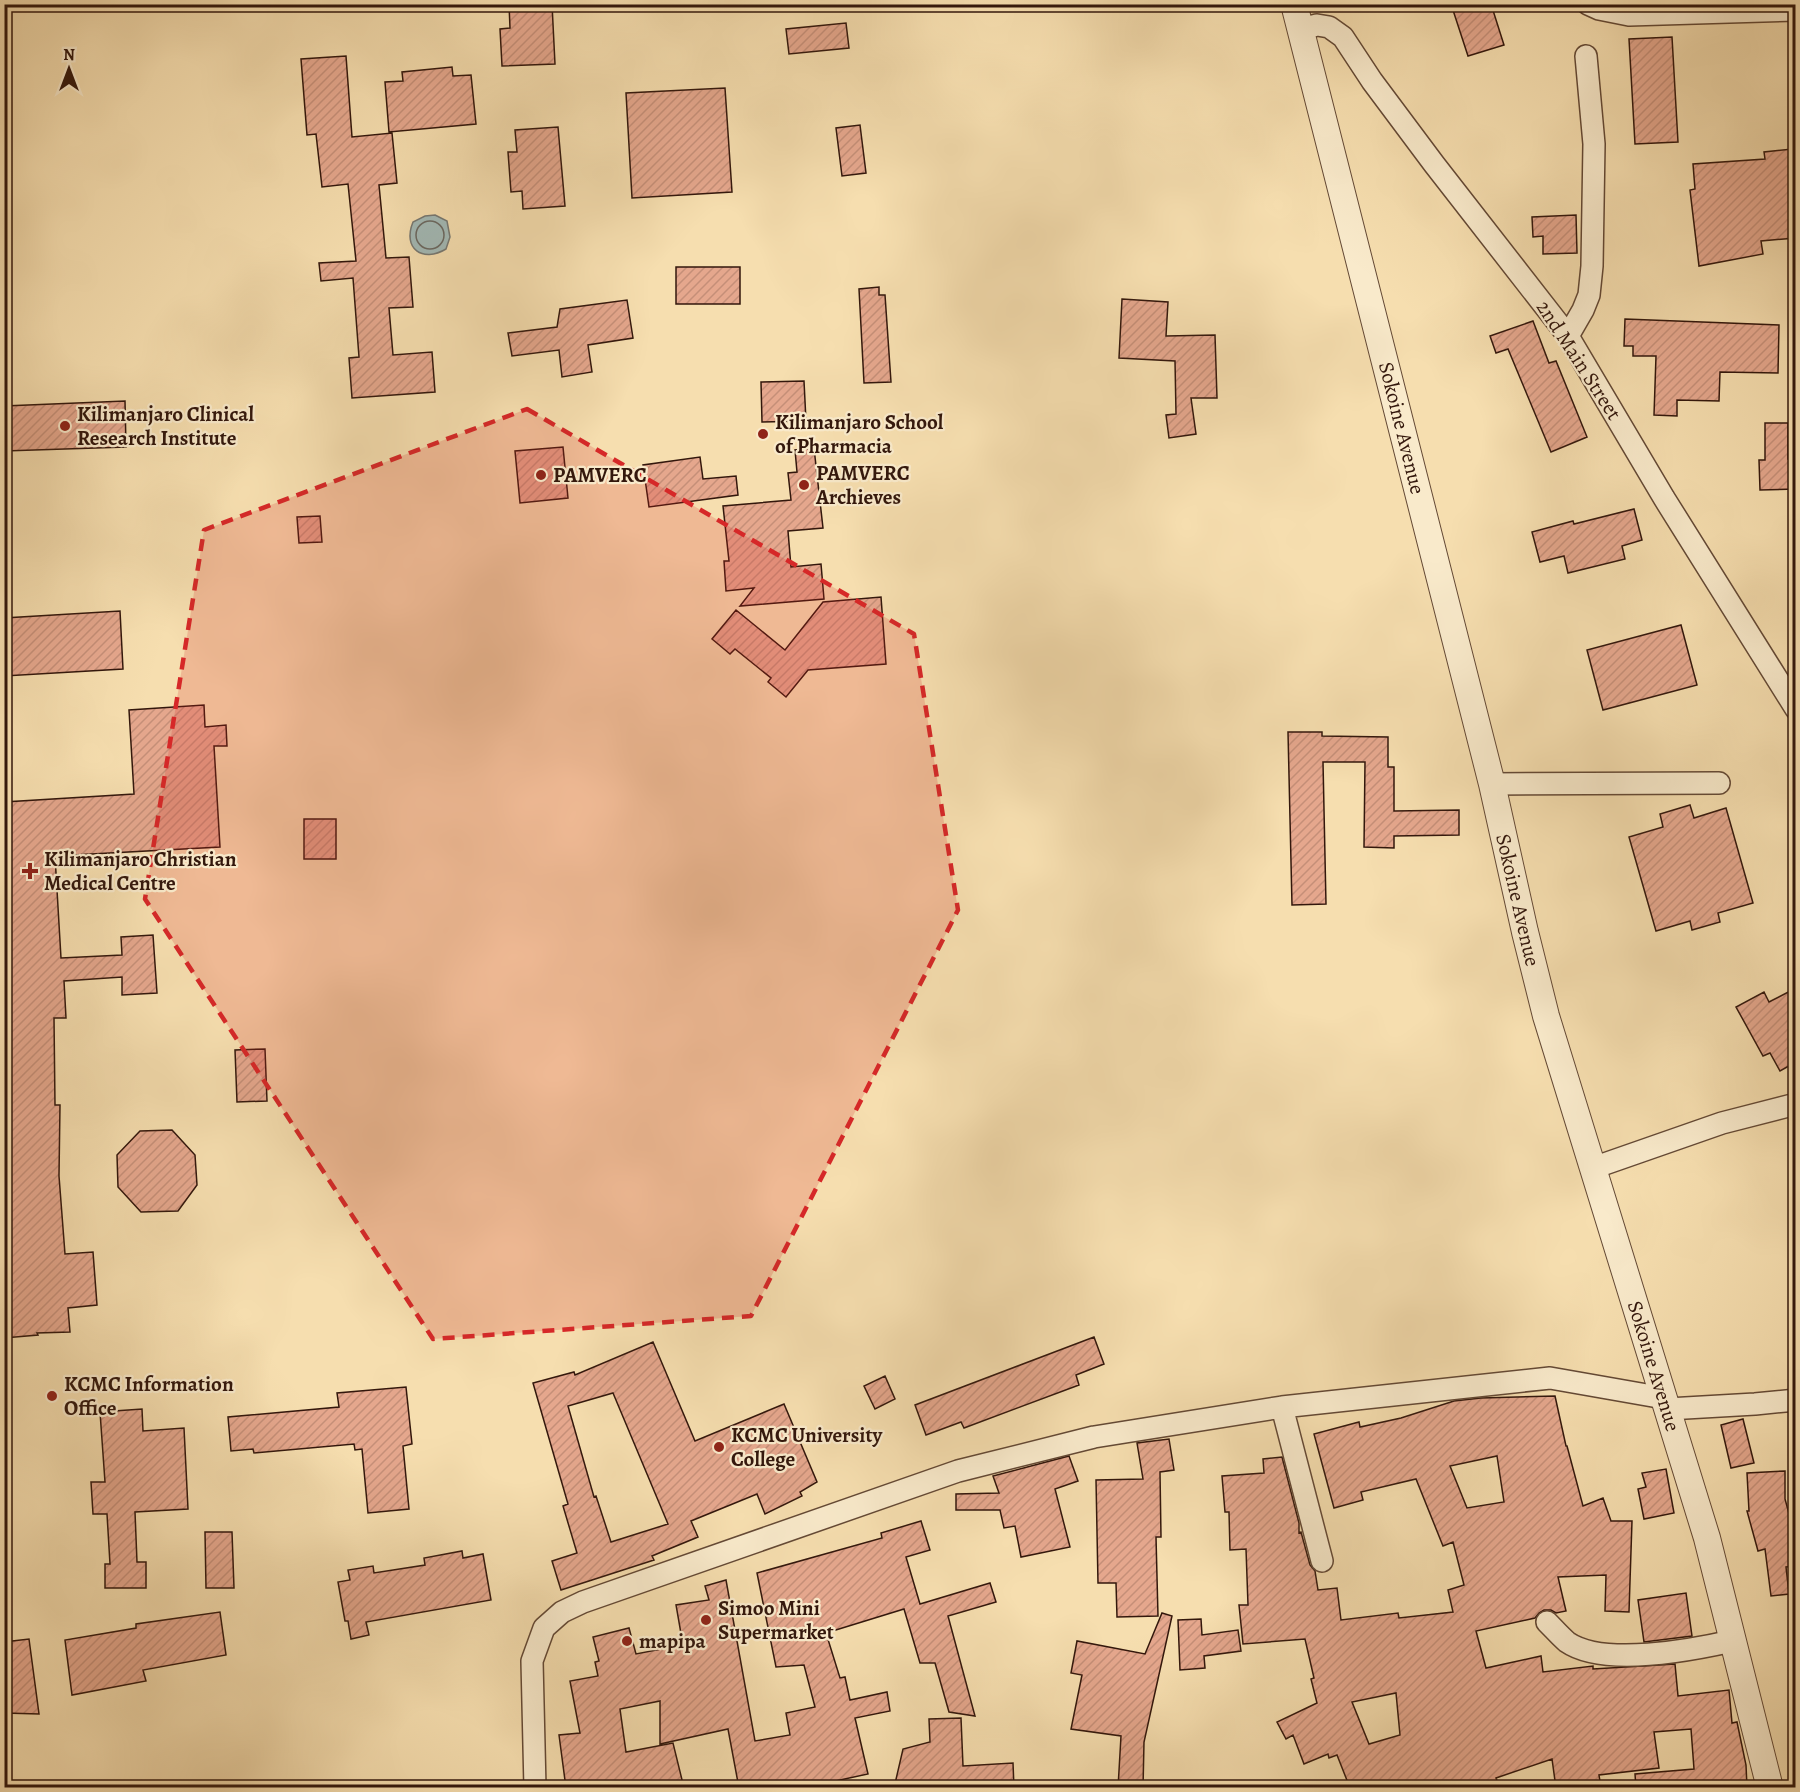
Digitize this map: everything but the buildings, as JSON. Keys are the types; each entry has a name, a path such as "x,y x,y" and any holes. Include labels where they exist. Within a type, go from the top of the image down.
{"street":[{"name":"Sokoine Avenue","path":"1294,4 1492,784 1546,1016 1707,1538 1770,1788"},
{"path":"1588,4 1599,9 1629,15 1796,10"},
{"name":"2nd Main Street","path":"1301,29 1317,26 1329,27 1343,37 1372,81 1434,164 1568,336 1664,498 1796,709"},
{"path":"1568,336 1588,296 1592,266 1593,144 1586,56"},
{"path":"1492,784 1719,783"},
{"path":"1593,1168 1722,1123 1796,1104"},
{"path":"535,1788 532,1662 544,1628 562,1612 584,1602 958,1471 1094,1437 1282,1407 1550,1378 1666,1403 1755,1404 1796,1400"},
{"path":"1282,1407 1322,1561"},
{"path":"1547,1622 1568,1642 1595,1652 1670,1654 1732,1641"}],"highlighted area":[{"path":"527,409 914,634 958,910 751,1316 433,1339 145,899 204,530"}],"water":[{"path":"435,215 447,221 450,237 446,249 438,253 423,254 413,246 410,231 413,222 425,216"}],"place":[{"name":"Kilimanjaro Clinical Research Institute","path":"65,426"},
{"name":"Kilimanjaro School of Pharmacia","path":"763,434"},
{"name":"PAMVERC","path":"541,475"},
{"name":"PAMVERC Archieves","path":"804,485"},
{"name":"Kilimanjaro Christian Medical Centre","path":"30,871"},
{"name":"KCMC Information Office","path":"52,1396"},
{"name":"KCMC University College","path":"719,1447"},
{"name":"Simoo Mini Supermarket","path":"706,1620"},
{"name":"mapipa","path":"627,1641"}]}
